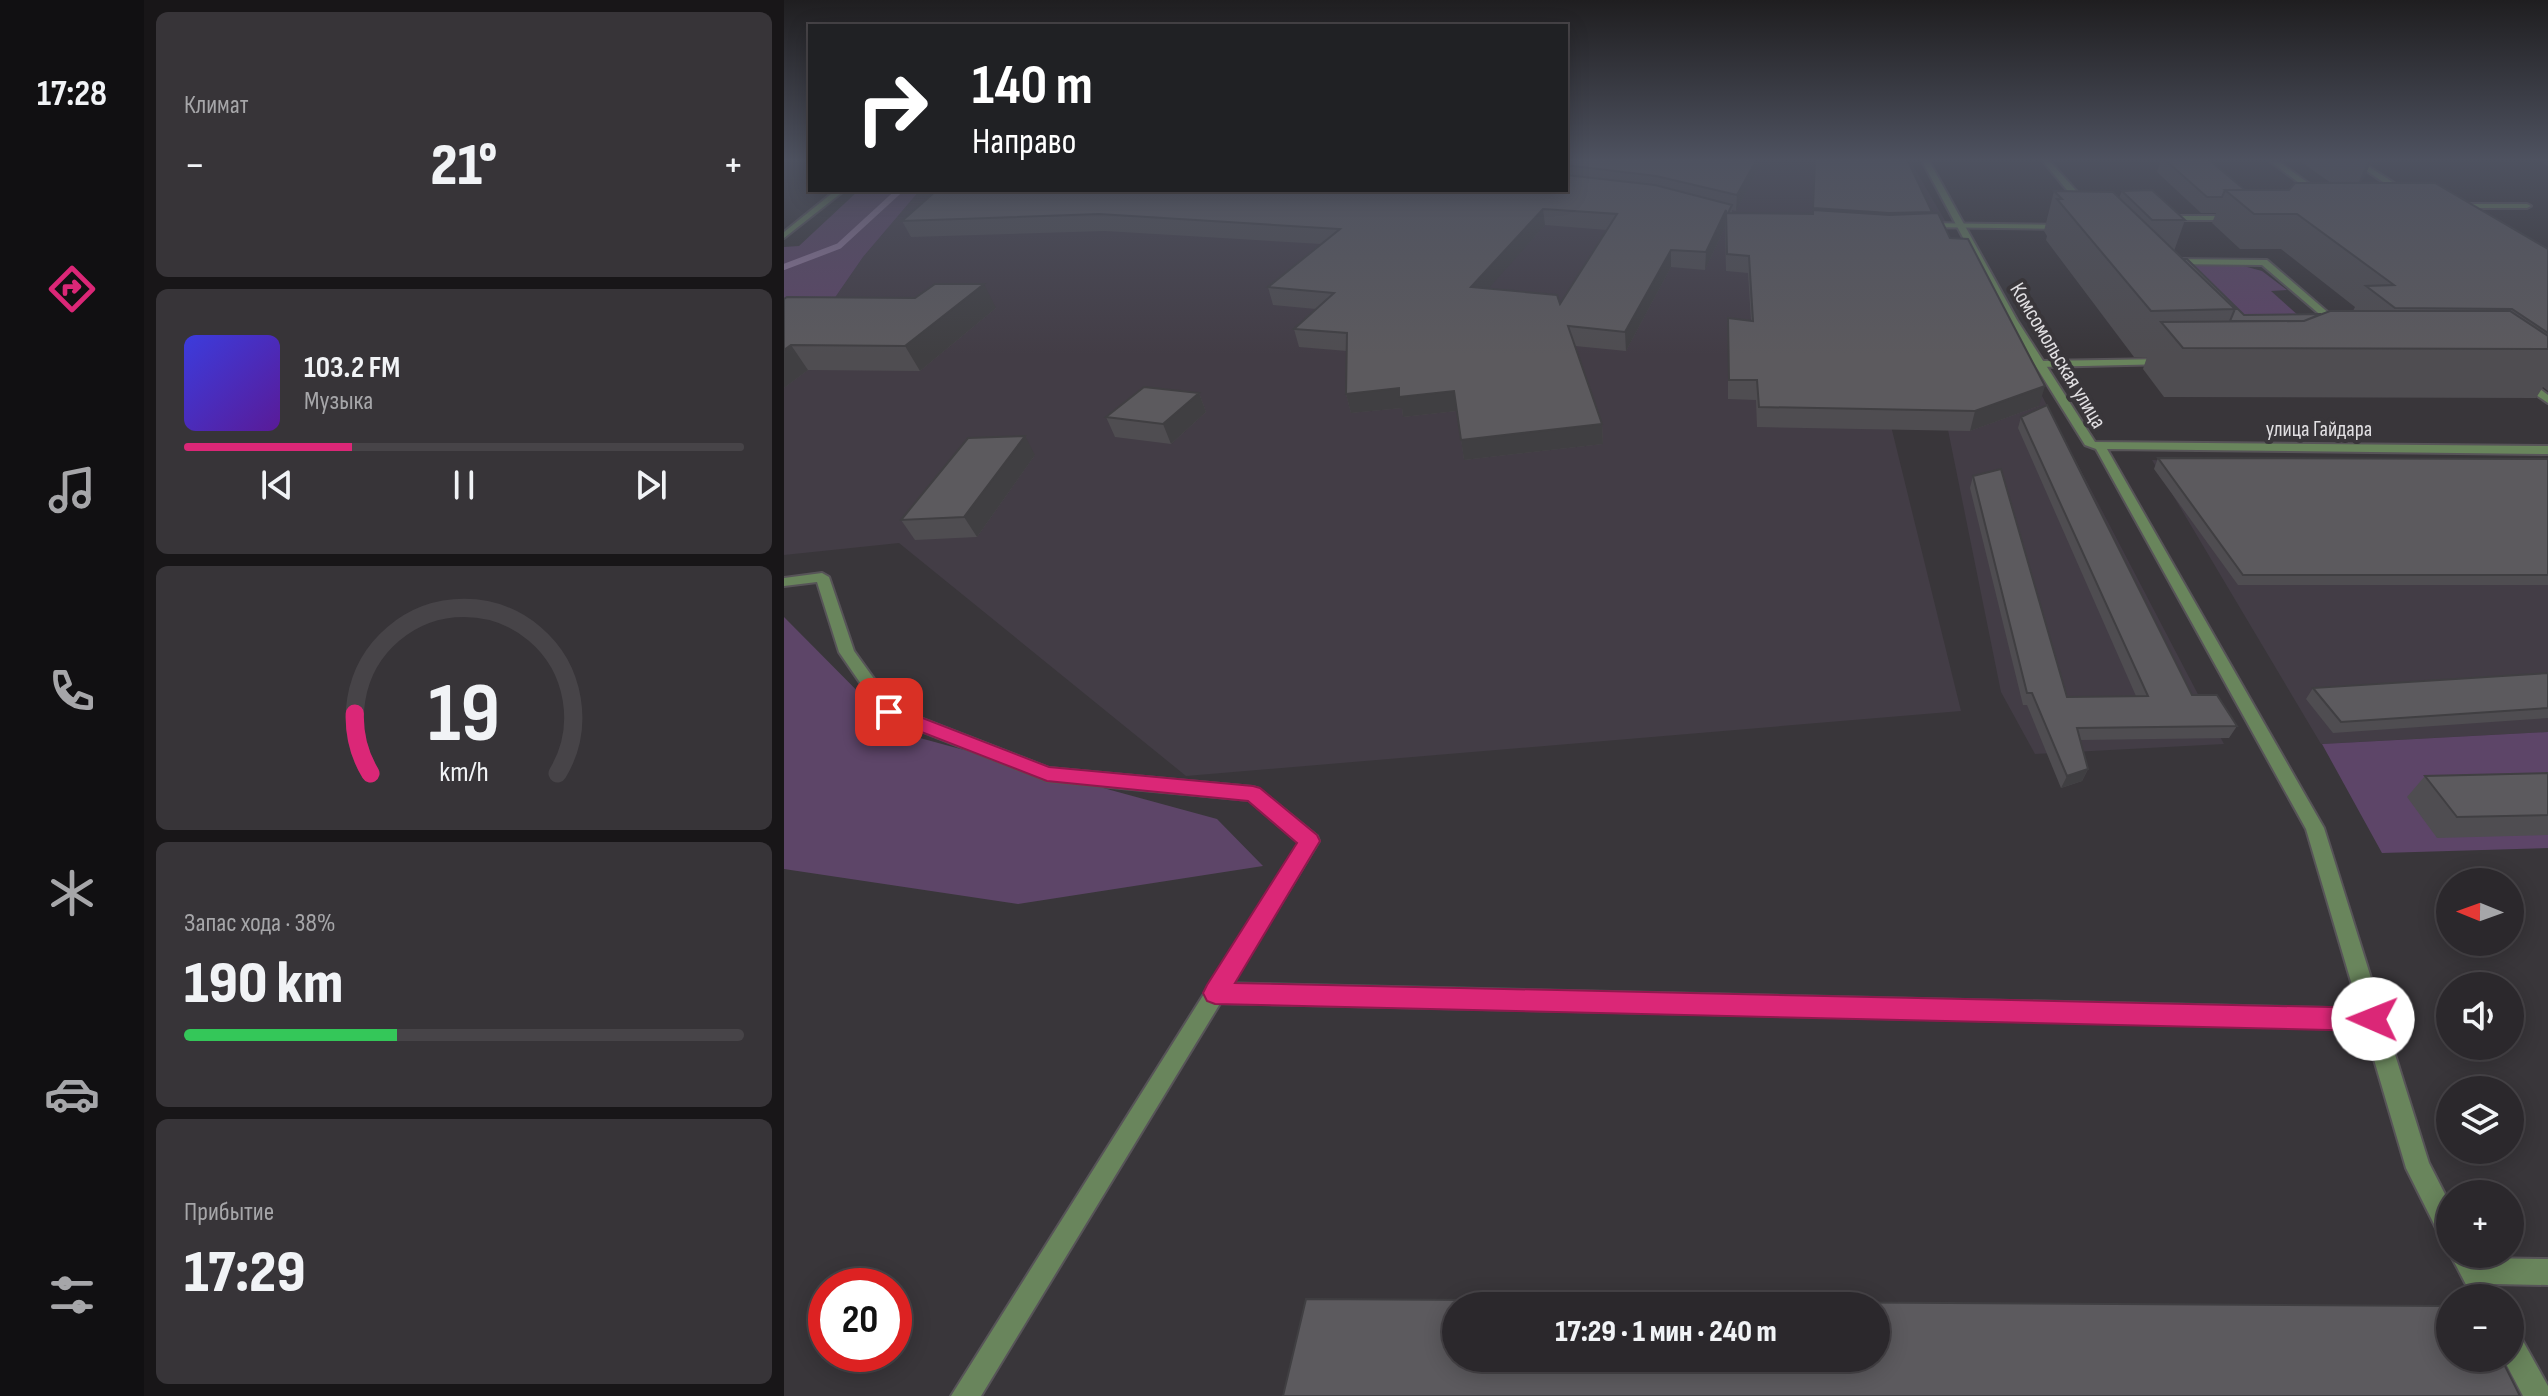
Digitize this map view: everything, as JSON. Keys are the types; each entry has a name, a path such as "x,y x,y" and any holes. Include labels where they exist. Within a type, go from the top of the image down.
{"street":[{"path":"1916,225 1953,224"},
{"name":"Комсомольская улица","path":"1959,224 2040,364 2095,446 2305,808 2322,847 2418,1168 2436,1202"},
{"path":"1963,224 2075,228"},
{"path":"2163,262 2264,262 2349,335"},
{"path":"2040,364 2174,362"},
{"path":"2516,376 2548,400"},
{"name":"улица Гайдара","path":"2095,446 2548,450"},
{"path":"784,582 822,577 847,652 889,712 1047,774 1253,794 1310,841 965,1396"},
{"path":"1215,993 2373,1019"},
{"path":"2512,1268 2548,1272"},
{"path":"2524,1370 2538,1396"}],"shaded area":[{"path":"822,224 891,224 863,257 825,312 784,315 784,247 799,246"},
{"path":"891,224 1947,224 1950,229 1913,234 1961,241 2224,744 2035,754 2001,692 1947,425 1891,426 1961,711 1186,776 899,543 784,555 784,315 825,312 863,257"},
{"path":"2236,264 2262,271 2287,290 2271,291 2308,324 2286,338 2150,265"},
{"path":"2152,460 2548,467 2548,732 2321,744"},
{"path":"784,617 898,732 1217,819 1263,866 1018,904 784,869"},
{"path":"2548,732 2548,848 2382,853 2322,744"}],"building":[{"path":"1262,224 1529,224 1471,287 1557,295 1560,304 1611,224 1719,224 1706,252 1671,250 1625,332 1568,326 1602,424 1461,440 1454,391 1399,397 1399,388 1346,394 1347,333 1294,329 1334,293 1268,287 1340,229"},
{"path":"1726,224 1943,224 1950,238 1968,239 2045,386 1975,411 1759,407 1757,380 1729,380 1728,318 1753,321 1749,256 1727,254"},
{"path":"2078,224 2147,224 2235,309 2151,311"},
{"path":"2311,224 2505,224 2548,249 2548,333 2512,309 2395,308 2366,286 2394,285"},
{"path":"2183,259 2187,259 2244,315 2321,314 2304,321 2230,321 2235,309"},
{"path":"935,284 984,284 905,346 791,345 784,350 784,299 787,297 915,298"},
{"path":"2330,311 2510,311 2548,336 2548,349 2183,348 2161,322 2304,321"},
{"path":"1144,387 1199,393 1163,424 1106,417"},
{"path":"2047,405 2192,695 2217,695 2237,726 2077,728 2088,769 2067,776 2032,693 2027,693 1973,476 2001,469 2067,697 2148,696 2021,417"},
{"path":"1025,436 964,517 901,520 968,438"},
{"path":"2158,458 2548,459 2548,575 2243,575"},
{"path":"2548,673 2548,708 2341,722 2313,688"},
{"path":"2548,773 2548,815 2457,817 2425,776"},
{"path":"1306,1299 1442,1300 1442,1372 1890,1372 1890,1303 2436,1306 2436,1372 2508,1372 2520,1396 1283,1396"}],"waterway":[{"path":"784,267 839,246 863,224"}],"route":[{"path":"889,712 1047,774 1253,794 1310,841 1215,993 2373,1019"}]}
